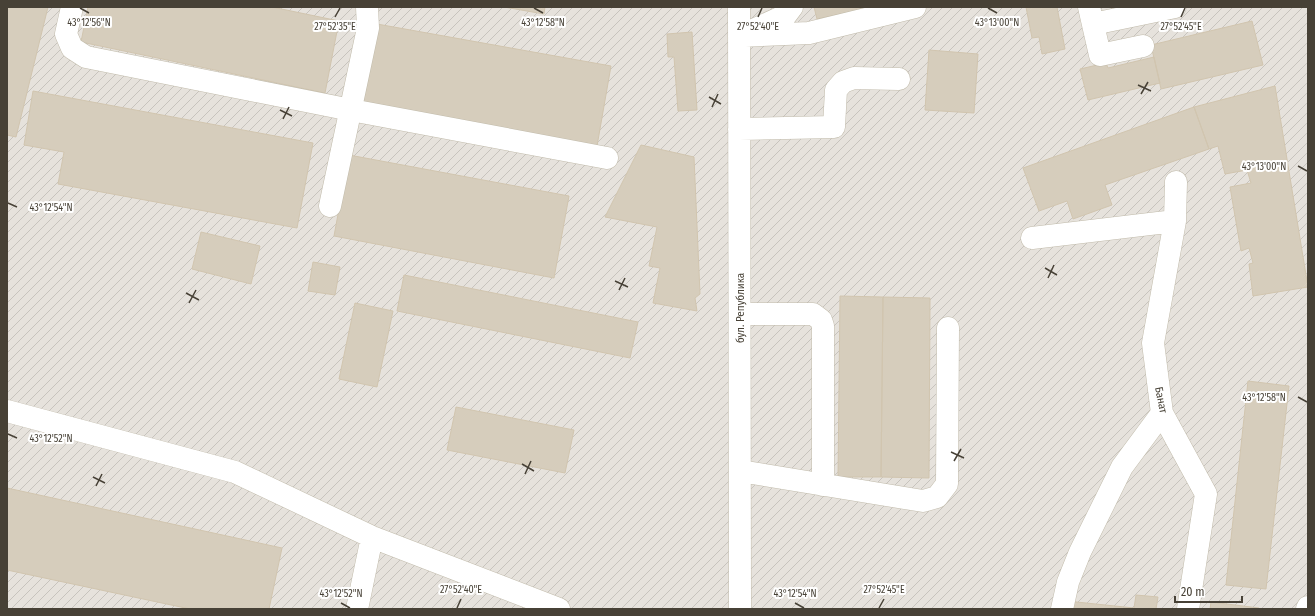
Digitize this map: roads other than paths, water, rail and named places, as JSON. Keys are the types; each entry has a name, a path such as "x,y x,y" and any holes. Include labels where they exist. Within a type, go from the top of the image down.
{"street":[{"path":"72,7 66,34 72,48 86,57 351,110 607,158"},
{"path":"330,206 368,28 367,7"},
{"name":"бул. Република","path":"739,7 740,609"},
{"path":"739,36 786,15 792,7"},
{"path":"739,36 809,34 915,7"},
{"path":"1143,46 1100,56 1091,16 1175,7"},
{"path":"740,130 834,127 836,90 843,82 854,78 899,79"},
{"name":"Банат","path":"1176,182 1175,222 1152,343 1162,413 1206,494 1188,609"},
{"path":"1032,238 1175,222"},
{"path":"740,314 813,314 821,320 823,326 823,485"},
{"path":"740,471 923,501 937,497 947,484 948,328"},
{"path":"7,411 235,472 372,537 559,609"},
{"path":"1062,609 1068,582 1080,552 1122,467 1162,413"},
{"path":"357,609 372,537"}]}
